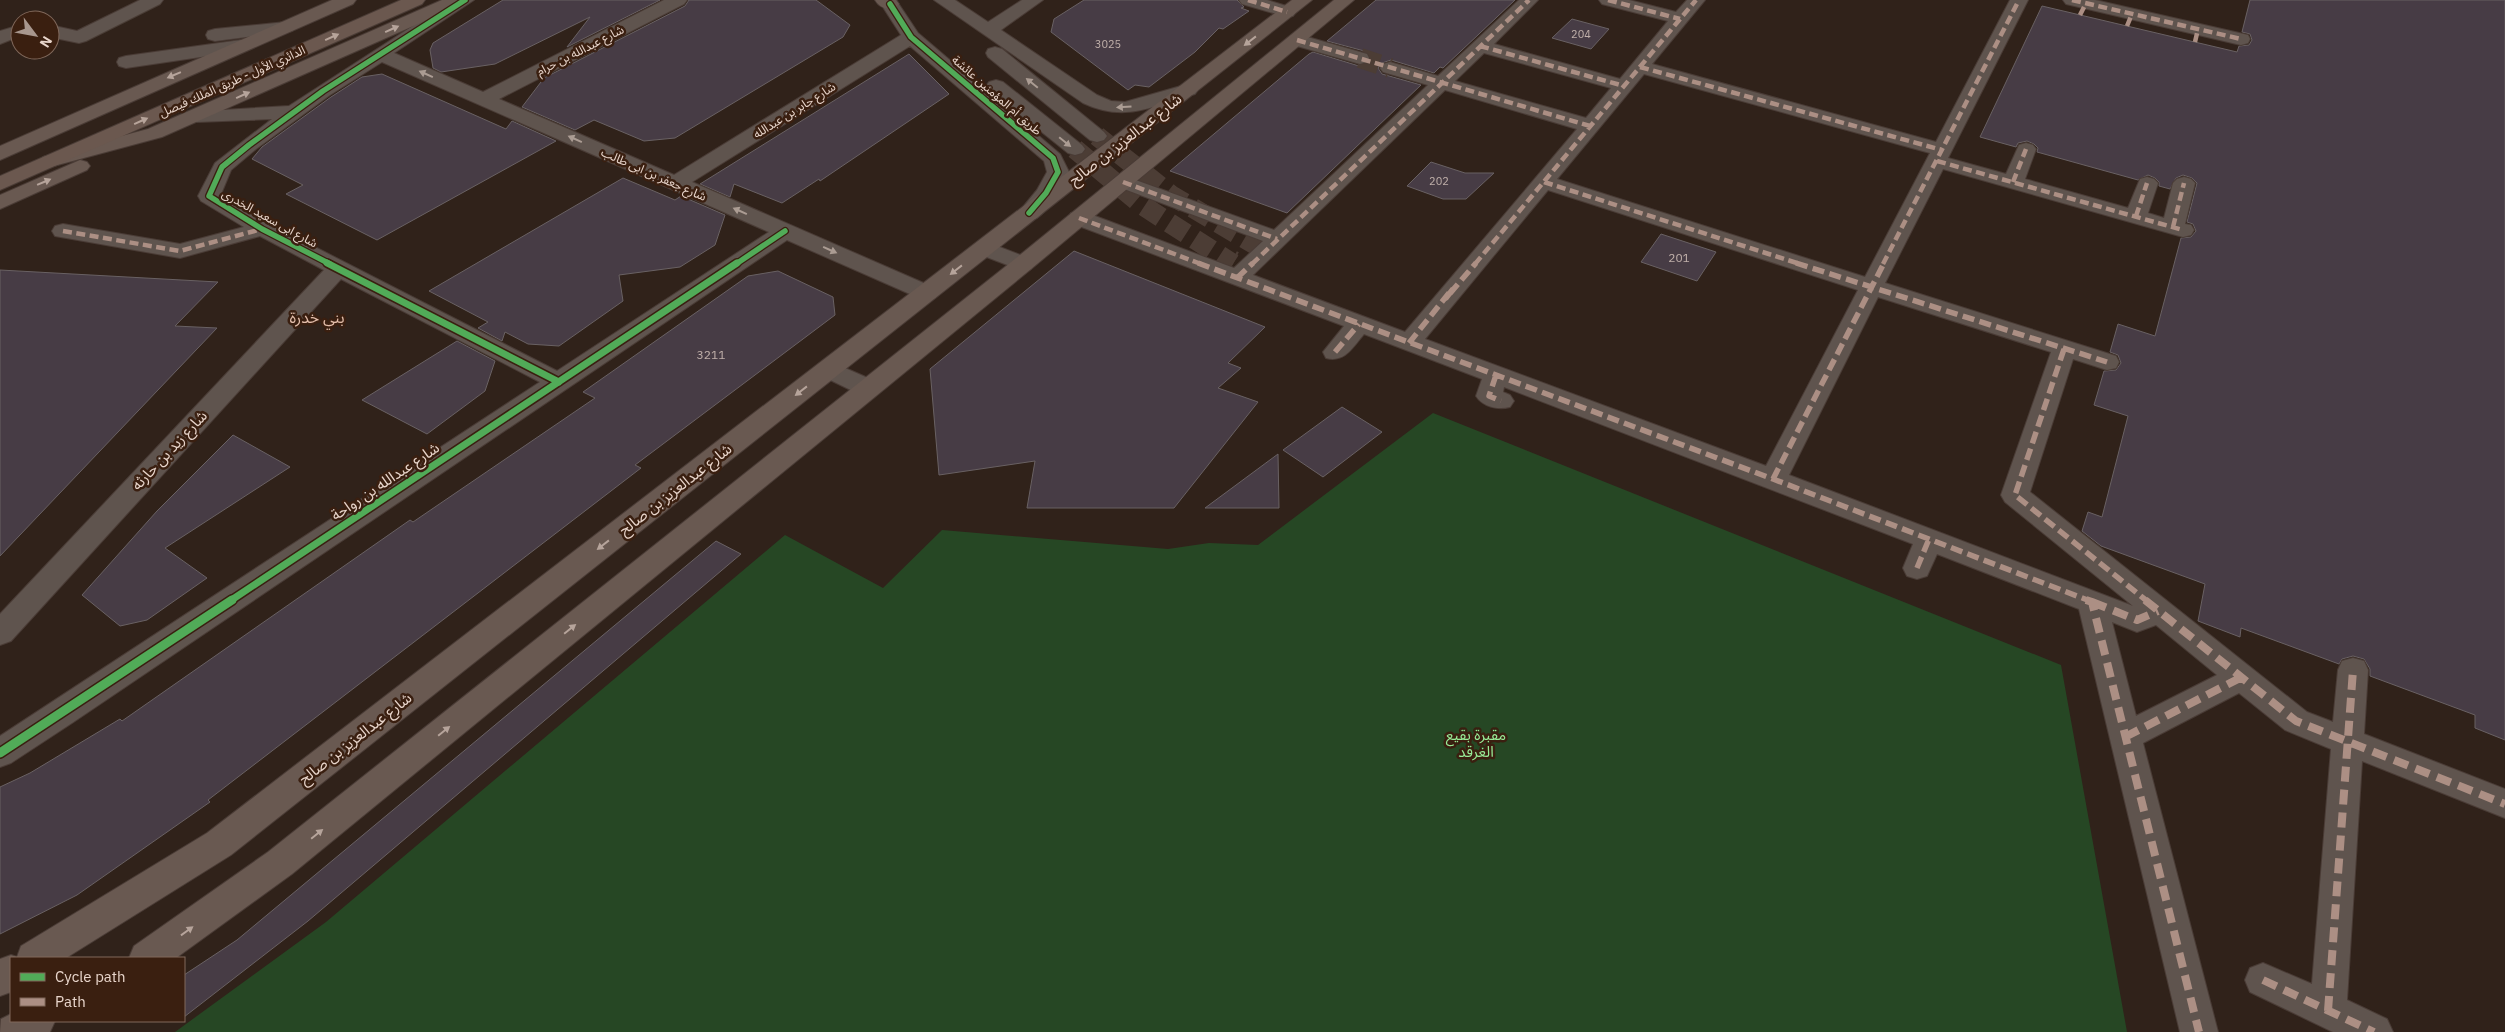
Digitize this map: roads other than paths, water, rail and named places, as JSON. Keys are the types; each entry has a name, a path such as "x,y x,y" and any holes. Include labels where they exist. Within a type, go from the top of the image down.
{"highway":[{"name":"الدائري الأول - طريق الملك فيصل","path":"0,184 49,162 256,55 385,0"},
{"name":"الدائري الأول - طريق الملك فيصل","path":"256,55 416,0"},
{"path":"0,165 256,55"}],"main road":[{"path":"0,154 256,55 264,36 347,0"},
{"path":"0,203 457,0"},
{"name":"شارع عبدالعزيز بن صالح","path":"148,957 280,863 1023,264 1346,0"},
{"name":"شارع عبدالعزيز بن صالح","path":"36,957 219,844 1295,6"},
{"path":"49,162 155,133"},
{"path":"14,1032 34,1022"}],"street":[{"path":"60,33 79,37 154,0"},
{"name":"شارع ابى سعيد الخدرى","path":"465,0 294,112 222,167 209,196 262,228 559,382"},
{"name":"شارع عبدالله بن حرام","path":"483,99 678,0"},
{"path":"936,0 960,25 1097,136"},
{"path":"943,0 1090,99 1107,107 1126,108 1188,90"},
{"path":"989,30 1034,0"},
{"path":"1248,0 1295,6"},
{"path":"1238,278 1529,0"},
{"path":"1608,0 1680,19"},
{"path":"1409,342 1696,0"},
{"path":"1773,479 2019,0"},
{"path":"887,2 932,34 1075,149"},
{"name":"طريق أم المؤمنين عائشة","path":"887,2 911,37 1053,158 1058,172 1046,193 1029,213"},
{"path":"2080,6 2196,36 2241,38"},
{"path":"171,40 286,27"},
{"path":"151,51 264,36"},
{"name":"شارع جابر بن عبدالله","path":"676,183 911,37"},
{"path":"1297,40 1360,58"},
{"path":"1480,46 1624,86"},
{"name":"شارع جعفر بن ابى طالب","path":"380,54 927,293"},
{"path":"126,62 256,55"},
{"path":"1640,67 1939,155 2013,182 2178,228 2184,183"},
{"path":"1390,68 1590,126"},
{"path":"196,116 294,112"},
{"path":"2013,182 2026,150"},
{"path":"1124,182 1277,239"},
{"path":"1544,182 2107,362"},
{"path":"2136,216 2147,182"},
{"path":"1079,218 1409,342 1498,388 1773,479 2137,620 2158,610"},
{"path":"63,231 180,251 262,228"},
{"name":"شارع عبدالله بن رواحة","path":"0,753 785,231"},
{"path":"984,248 1023,264"},
{"name":"شارع زيد بن حارثه","path":"0,633 338,268"},
{"path":"1334,352 1359,324"},
{"path":"2064,349 2015,495 2296,721 2505,804"},
{"path":"829,369 868,388"},
{"path":"1917,568 1929,539"},
{"path":"2092,602 2199,1032"},
{"path":"2328,1011 2353,670"},
{"path":"2125,737 2242,678"},
{"path":"2263,980 2374,1032"}],"tunnel":[{"path":"1360,58 1390,68"},
{"path":"1097,136 1171,195 1259,247"},
{"path":"1075,149 1142,205 1233,264 1231,263"}],"district":[{"name":"بني خدرة","path":"317,317"}],"park label":[{"name":"مقبرة بقيع الغرقد","path":"1476,742"}]}
